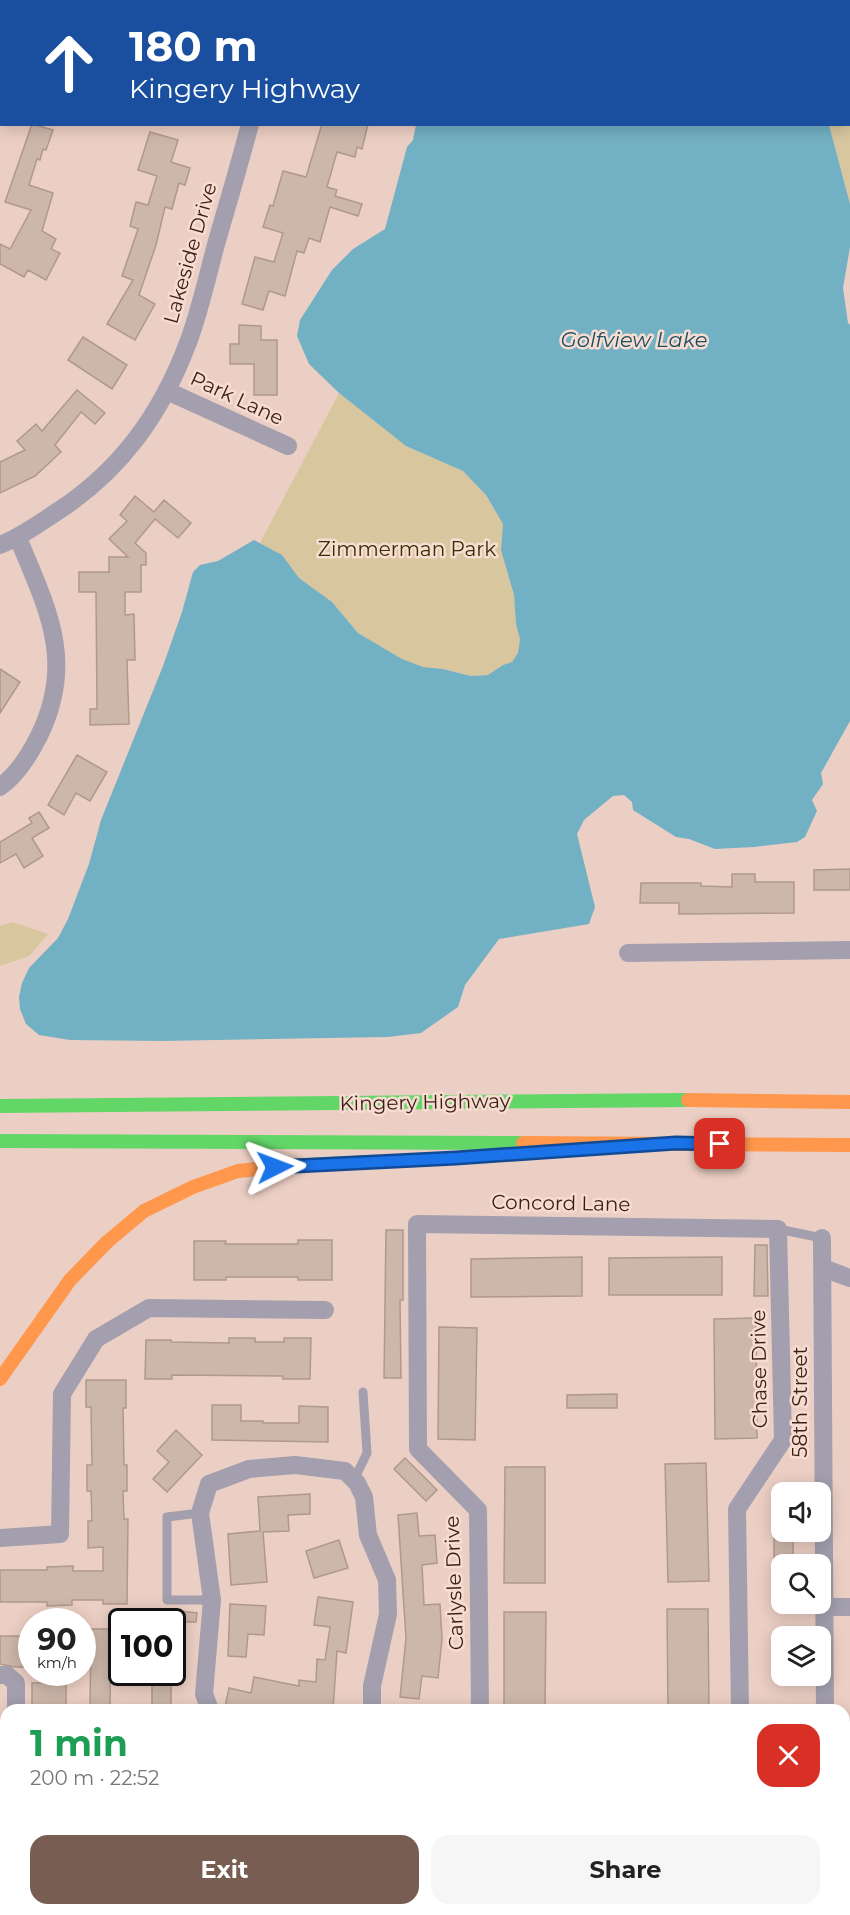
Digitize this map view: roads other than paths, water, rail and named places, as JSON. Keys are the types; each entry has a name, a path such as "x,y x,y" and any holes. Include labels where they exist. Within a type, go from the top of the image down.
{"highway":[{"name":"Kingery Highway","path":"0,1106 675,1100 850,1102"},
{"name":"Kingery Highway","path":"0,1141 850,1144"},
{"path":"479,1156 676,1143"},
{"path":"0,1379 70,1280 107,1242 144,1211 193,1187 238,1171 388,1161"}],"street":[{"name":"Lakeside Drive","path":"0,545 18,538 75,501 102,479 138,436 167,391 196,318 249,126"},
{"name":"Park Lane","path":"167,391 288,446"},
{"path":"0,787 8,782 36,744 52,705 57,672 52,625 18,538"},
{"path":"628,953 850,950"},
{"name":"Concord Lane","path":"417,1298 417,1224 778,1229"},
{"name":"Chase Drive","path":"740,1704 737,1509 783,1440 778,1229"},
{"name":"58th Street","path":"822,1238 824,1554"},
{"path":"823,1268 850,1278"},
{"name":"Carlysle Drive","path":"417,1298 418,1449 478,1510 480,1704"},
{"path":"0,1538 60,1534 62,1394 96,1339 149,1308 325,1310"},
{"path":"208,1704 204,1694 212,1600 200,1514 209,1484 249,1469 295,1466 345,1471 354,1480 364,1497 368,1535 387,1580 388,1614 372,1686 372,1704"},
{"path":"831,1607 850,1607"},
{"name":"58th Street","path":"824,1614 825,1704"},
{"path":"0,1675 7,1675 16,1683 16,1704"}],"lane":[{"path":"778,1229 822,1238"},
{"path":"354,1480 367,1453 363,1392"},
{"path":"200,1514 167,1517 167,1600 212,1600"}],"water":[{"name":"Golfview Lake","path":"416,126 829,126 850,204 850,247 843,288 850,325 850,721 821,773 823,784 812,800 817,811 805,837 797,842 715,849 689,839 676,837 633,810 632,802 624,795 613,796 584,820 577,834 595,907 589,924 499,939 465,985 458,1007 421,1033 388,1037 162,1041 70,1040 39,1035 26,1024 20,1009 19,997 22,983 29,968 58,938 68,919 89,864 101,820 163,666 193,572 200,565 218,561 254,540 282,555 299,578 332,602 358,633 402,659 423,667 471,676 488,675 512,662 518,653 520,639 516,624 514,595 501,550 503,524 486,495 463,471 406,446 339,393 309,364 297,336 300,320 332,270 353,249 385,229 407,147 413,140"}],"park label":[{"name":"Zimmerman Park","path":"407,549"}]}
